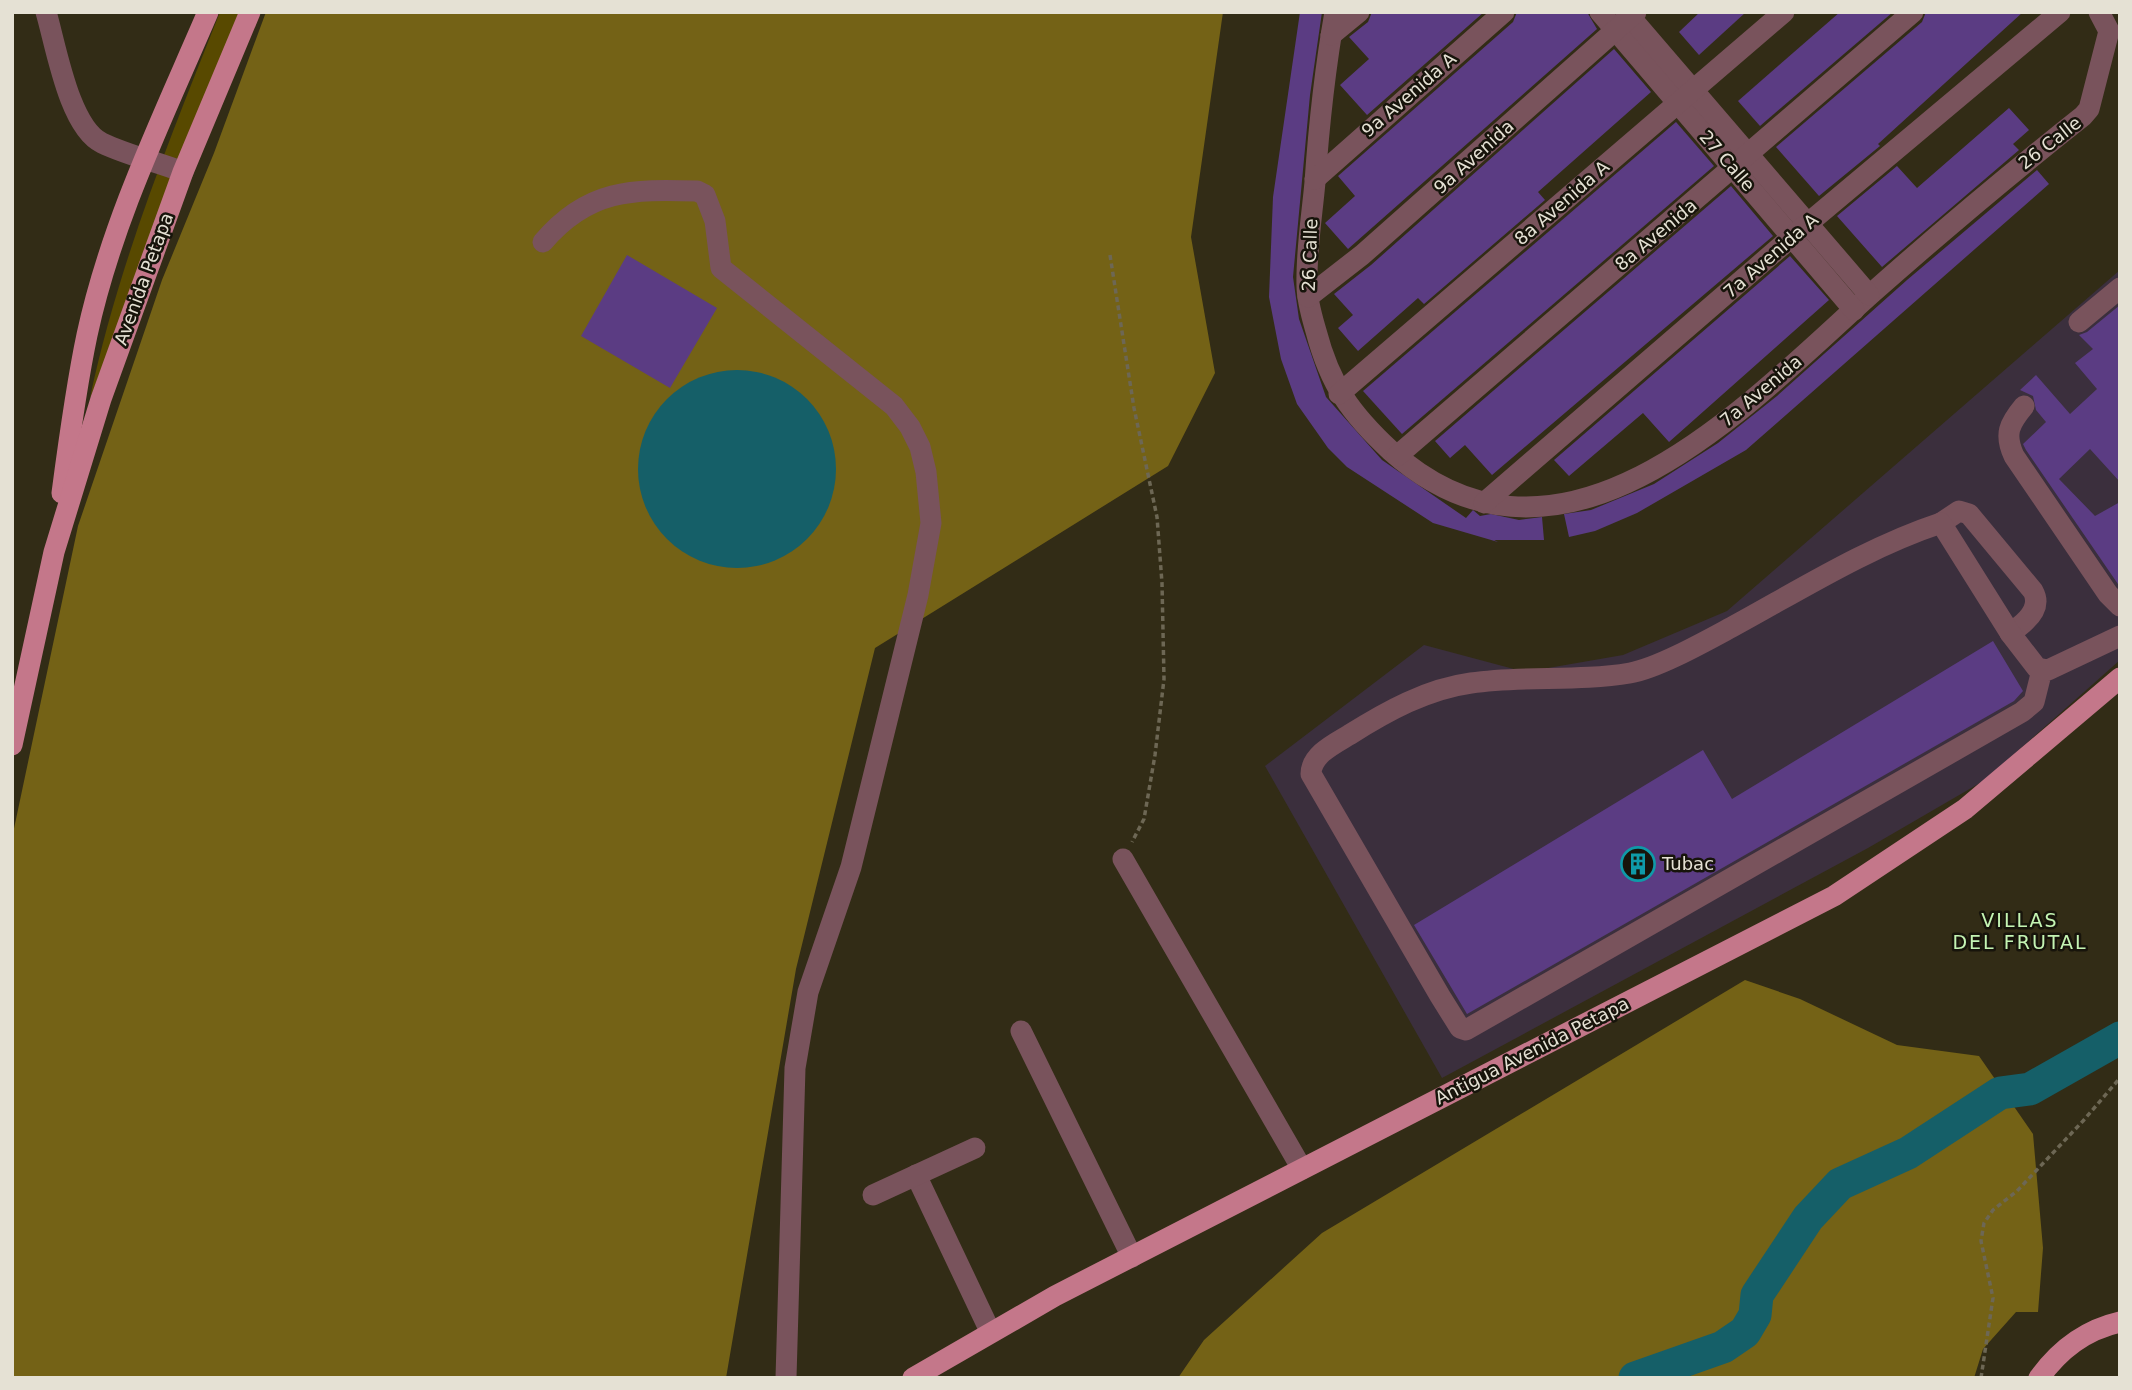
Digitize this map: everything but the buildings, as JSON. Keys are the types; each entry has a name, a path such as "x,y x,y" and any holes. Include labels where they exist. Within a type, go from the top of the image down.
{"main road":[{"name":"Avenida Petapa","path":"12,745 54,552 87,334 123,215 208,12"},
{"name":"Avenida Petapa","path":"54,552 101,399 183,172 250,12"},
{"name":"Antigua Avenida Petapa","path":"913,1378 990,1331 1132,1256 1834,896 1965,809 2120,678"},
{"path":"2039,1378 2062,1351 2084,1335 2120,1322"}],"street":[{"path":"46,12 73,105 84,127 102,143 183,172"},
{"name":"26 Calle","path":"1335,12 1322,83 1307,297 1317,338 1339,394 1360,421 1397,456 1431,479 1484,503"},
{"path":"1331,35 1359,12"},
{"name":"9a Avenida A","path":"1315,179 1504,12"},
{"name":"27 Calle","path":"1600,12 1627,18 1685,96 1734,169 1801,230"},
{"name":"8a Avenida A","path":"1339,394 1784,12"},
{"name":"8a Avenida","path":"1397,456 1734,169 1913,12"},
{"name":"7a Avenida A","path":"1484,503 1801,230 2060,12"},
{"name":"26 Calle","path":"1994,186 2088,111 2109,31 2099,12"},
{"name":"9a Avenida","path":"1307,297 1362,255 1627,18"},
{"name":"27 Calle","path":"1685,96 1750,155 1801,230 1862,303"},
{"name":"7a Avenida","path":"1484,503 1538,507 1573,503 1595,497 1691,448 1742,410 1994,186"},
{"path":"543,242 567,218 610,194 641,190 697,191 705,195 715,221 720,268 894,406 910,427 920,447 926,472 932,523 918,595 883,728 851,867 808,992 795,1068 786,1378"},
{"path":"2079,322 2120,288"},
{"path":"2024,406 2009,424 2007,440 2014,456 2108,594 2120,606"},
{"path":"2010,634 2030,617 2036,605 2033,591 1969,514 1959,512 1941,523 1873,551 1703,643 1634,673 1579,679 1515,679 1469,683 1427,694 1376,718 1314,760 1311,774 1460,1028 1468,1030 2022,712 2034,702 2042,670"},
{"path":"1941,523 2010,634 2033,664 2042,670 2048,670 2120,636"},
{"path":"1123,859 1303,1169"},
{"path":"1021,1031 1132,1256"},
{"path":"873,1195 975,1148"},
{"path":"916,1175 990,1331"}],"path":[{"path":"1110,255 1134,408 1157,517 1164,679 1144,819 1123,859"},
{"path":"1982,1378 1993,1298 1981,1241 1984,1223 1993,1210 2017,1191 2083,1121 2120,1078"}],"shaded area":[{"path":"220,12 241,12 90,398 130,251 164,154"},
{"path":"266,12 1223,12 1191,237 1215,373 1168,466 875,648 796,969 726,1378 12,1378 12,838 78,526 162,280 214,153"},
{"path":"2120,270 2120,660 1985,780 1868,848 1442,1078 1265,766 1424,645 1525,672 1623,655 1727,611"},
{"path":"1745,980 1800,999 1897,1045 1979,1056 2033,1134 2043,1248 2038,1312 2016,1312 1983,1349 1974,1378 1178,1378 1204,1340 1322,1233"}],"water":[{"path":"737,370 775,377 807,399 829,431 836,469 829,507 807,539 775,561 737,568 699,561 667,539 645,507 638,469 645,431 667,399 699,377"}],"waterway":[{"path":"1635,1378 1723,1347 1745,1332 1755,1315 1757,1295 1808,1218 1840,1184 1908,1153 2000,1093 2030,1089 2120,1038"}],"place":[{"name":"Tubac","path":"1638,864"}],"district":[{"name":"VILLAS DEL FRUTAL","path":"2020,931"}]}
